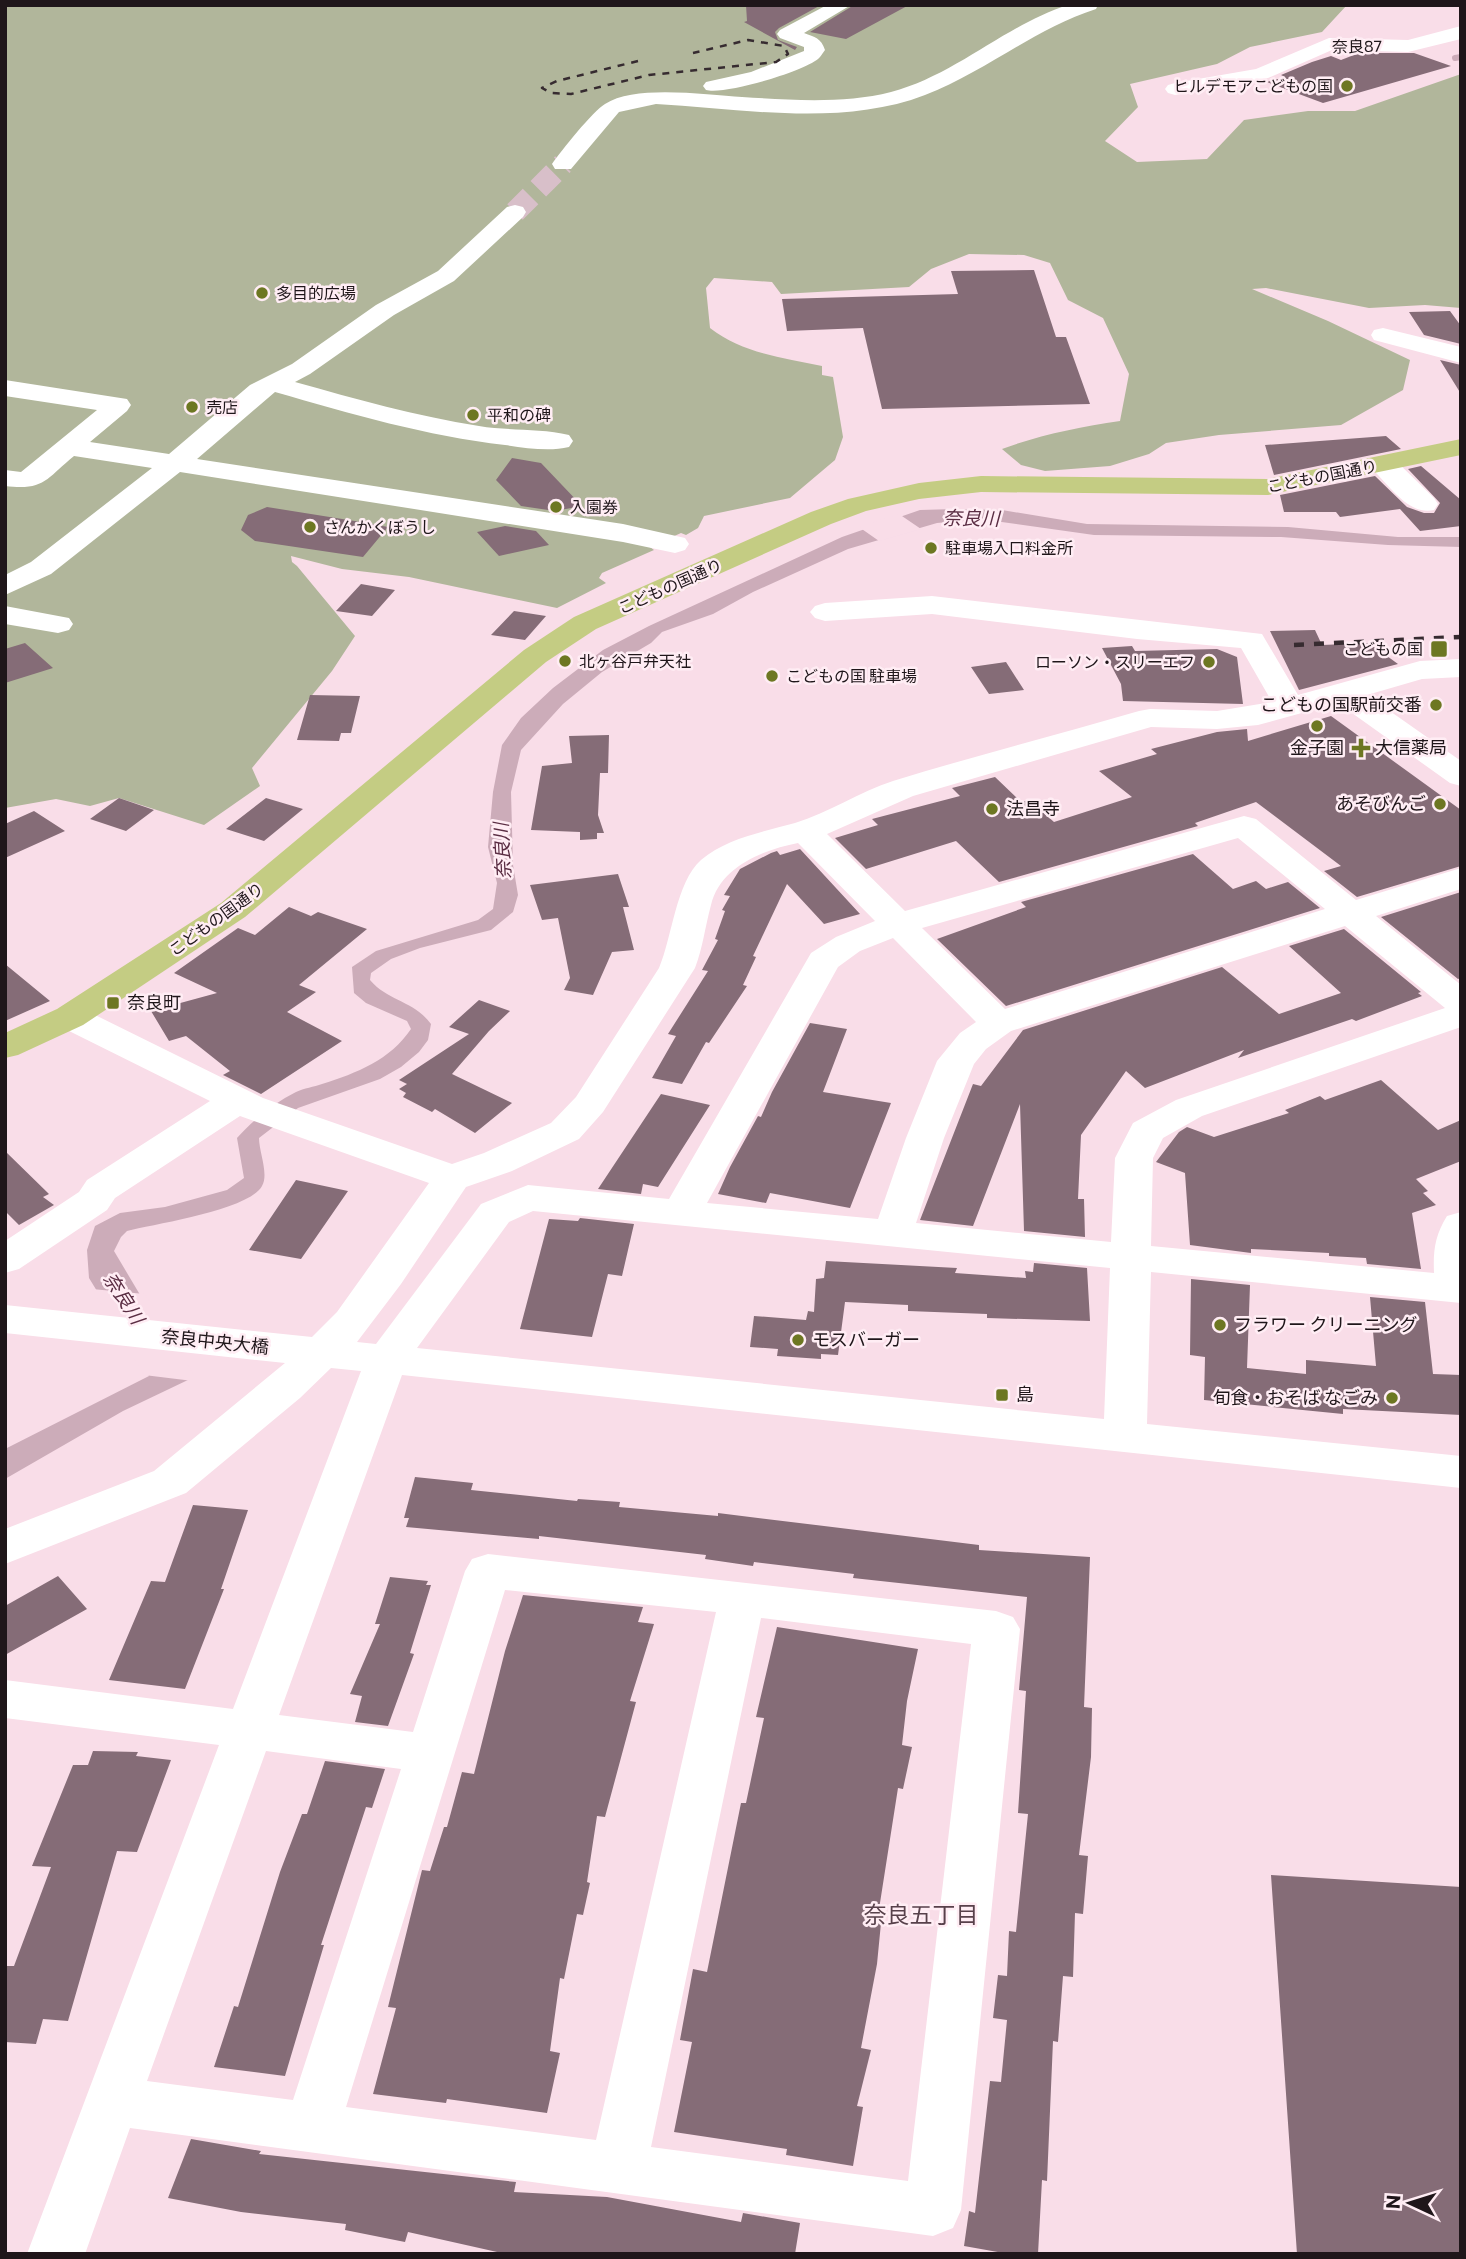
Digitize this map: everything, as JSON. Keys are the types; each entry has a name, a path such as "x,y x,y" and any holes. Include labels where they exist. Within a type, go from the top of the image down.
{"main road":[{"name":"こどもの国通り","path":"5,1047 70,1017 233,910 535,656 558,640 585,623 821,518 892,497 948,486 1080,483 1245,489 1268,487 1461,447"}],"street":[{"path":"563,164 612,108 757,77 811,55 815,50 813,43 787,34 842,5"},
{"path":"656,98 827,105 874,101 914,93 1053,16 1089,5"},
{"name":"奈良87","path":"1175,89 1261,74 1329,44 1408,46 1461,32"},
{"path":"5,586 41,568 175,463 248,399 271,383 301,369 385,310 446,276 515,212"},
{"path":"1383,335 1461,355"},
{"path":"271,383 419,423 528,441 560,441"},
{"path":"5,388 118,405 27,481 5,478"},
{"path":"70,447 623,533 675,544"},
{"path":"1383,464 1424,504"},
{"path":"825,612 932,605 1137,630 1251,640 1286,701"},
{"path":"5,615 58,624"},
{"path":"5,1547 170,1482 285,1388 352,1322 452,1178 498,1162 565,1131 590,1104 677,968 685,948 694,902 712,868 735,853 776,837 805,831 901,789 1150,718 1217,720 1258,716 1286,701 1344,693 1420,670 1461,668"},
{"path":"1344,693 1461,776"},
{"path":"682,1212 824,961 848,944 898,924 1244,826 1461,1003"},
{"path":"805,831 998,1023"},
{"path":"893,1233 925,1138 956,1061 973,1041 998,1023 1461,878"},
{"path":"1125,1437 1134,1158 1147,1131 1189,1108 1461,1015"},
{"path":"70,1017 244,1103 452,1178"},
{"path":"5,1260 93,1201 101,1189 244,1103"},
{"path":"56,2254 250,1730 364,1358 495,1213 528,1198 1458,1288 1452,1248 1461,1225"},
{"name":"奈良中央大橋","path":"5,1319 1461,1472"},
{"path":"112,2101 312,2128 618,2169 933,2210 996,1629 488,1571 312,2128"},
{"path":"618,2169 742,1598"},
{"path":"5,1699 430,1753"}],"green space":[{"path":"5,5 1347,5 1322,32 1250,47 1217,64 1130,84 1138,107 1105,141 1137,162 1207,159 1244,120 1308,111 1355,111 1461,74 1461,308 1425,305 1369,308 1266,288 1252,289 1410,360 1403,390 1341,425 1219,435 1166,443 1149,454 1110,466 1045,471 1021,465 1002,449 1060,432 1120,421 1129,374 1103,318 1068,300 1050,263 1024,255 969,254 931,269 909,287 781,294 772,282 714,278 706,288 710,328 749,349 822,366 822,375 833,377 843,437 835,460 790,498 704,516 698,528 650,547 654,550 602,573 599,578 606,583 557,608 409,577 342,569 291,556 292,562 355,636 332,671 252,768 260,786 204,825 119,798 90,806 56,799 5,808"}],"water":[{"name":"奈良川","path":"920,510 1002,510 1087,524 1288,527 1398,537 1461,537 1461,547 1281,537 1094,535 980,519 937,523 848,549 753,592 713,614 662,632 651,643 602,672 563,704 521,750 511,792 513,865 518,895 513,912 491,930 420,948 391,959 371,973 370,980 377,987 417,1010 431,1024 428,1040 419,1052 380,1079 298,1108 259,1138 264,1181 254,1195 221,1209 127,1231 121,1237 114,1251 190,1379 123,1411 5,1479 5,1449 149,1376 89,1278 87,1250 95,1226 120,1213 165,1207 227,1190 244,1178 237,1138 257,1118 296,1092 372,1064 393,1049 411,1029 407,1021 366,1003 354,993 352,967 376,951 478,920 493,909 497,883 488,847 493,792 502,745 521,718 553,688 603,650 649,626 842,537"}],"pier":[{"path":"899,514 921,529 879,541 859,527"},
{"path":"92,1289 145,1294 192,1372 193,1381 144,1375"}],"building":[{"path":"746,5 821,5 775,32 778,40 797,47 795,50 744,22 747,21"},
{"path":"854,5 909,5 846,39 810,32"},
{"name":"ヒルデモアこどもの国","path":"1359,53 1414,53 1451,66 1323,103 1267,82 1285,77 1281,75 1331,56 1341,60"},
{"path":"1034,270 1056,337 1066,337 1090,404 882,409 863,328 787,331 782,299 958,294 951,271"},
{"path":"1450,311 1461,326 1461,344 1424,335 1409,312"},
{"path":"1440,360 1461,365 1461,394"},
{"path":"1386,436 1401,449 1274,475 1265,445"},
{"path":"512,458 541,463 582,506 555,511 521,506 496,480"},
{"path":"1421,466 1461,500 1461,526 1420,531 1400,509 1340,517 1336,512 1284,512 1280,495 1375,476 1407,507 1424,513 1434,513 1440,503 1408,469"},
{"name":"さんかくぼうし","path":"267,507 388,527 363,557 255,541 241,530 248,515"},
{"path":"505,526 536,531 549,545 499,556 477,532"},
{"path":"361,584 395,590 372,616 336,611"},
{"path":"514,611 546,616 525,640 491,635"},
{"path":"1315,630 1322,645 1369,643 1398,664 1299,690 1270,631"},
{"path":"25,643 53,668 5,683 5,649"},
{"path":"1132,646 1135,651 1217,649 1237,657 1243,704 1123,701 1121,684 1102,648"},
{"path":"1006,662 1024,690 989,694 971,667"},
{"path":"310,695 360,696 351,733 341,733 339,741 297,740"},
{"path":"1331,716 1461,810 1461,866 1357,897 1324,871 1341,866 1256,802 1195,823 1198,826 999,882 956,841 866,869 835,838 878,825 872,819 960,796 952,788 995,777 1021,802 1029,800 1054,822 1132,797 1099,771 1157,754 1151,749 1217,732 1247,729 1248,741"},
{"path":"609,735 608,773 600,773 598,815 604,833 597,833 597,839 580,840 580,832 531,830 542,766 572,763 569,736"},
{"path":"119,798 154,810 126,831 90,819"},
{"path":"266,798 303,809 264,841 226,829"},
{"path":"34,811 65,831 5,858 5,824"},
{"path":"800,849 860,914 824,924 787,884 753,956 756,957 743,985 747,986 709,1043 706,1042 682,1084 652,1078 676,1036 668,1034 708,971 702,970 718,940 715,939 725,911 722,910 730,896 724,895 740,869 777,851 780,855"},
{"path":"1193,854 1233,889 1256,881 1266,889 1288,882 1320,908 1006,1006 937,939 1026,907 1021,902"},
{"path":"618,874 629,907 623,907 634,950 612,952 593,995 564,990 570,978 558,918 542,920 530,885"},
{"path":"1461,892 1461,978 1458,979 1381,917"},
{"path":"289,907 311,916 318,912 367,929 299,985 316,992 287,1012 342,1041 261,1094 223,1075 230,1071 186,1036 169,1041 151,1011 217,993 174,973 238,928 255,935"},
{"path":"1344,929 1421,992 1418,993 1422,996 1356,1021 1352,1019 1238,1058 1244,1050 1145,1088 1126,1071 1081,1135 1078,1199 1084,1199 1085,1237 1024,1231 1020,1104 973,1226 920,1220 973,1084 981,1086 1023,1030 1222,967 1279,1014 1341,993 1289,946"},
{"path":"5,964 50,1001 5,1021"},
{"path":"479,1000 510,1011 452,1074 512,1103 475,1133 435,1109 432,1112 403,1097 406,1093 399,1089 407,1084 399,1080 469,1034 449,1027"},
{"path":"810,1023 847,1029 823,1092 891,1103 850,1208 770,1193 766,1203 718,1194 730,1167 758,1116 761,1117"},
{"path":"1381,1080 1438,1130 1461,1120 1461,1161 1416,1179 1428,1191 1423,1193 1436,1205 1412,1213 1421,1269 1367,1264 1366,1258 1329,1256 1329,1253 1251,1249 1251,1253 1190,1245 1185,1173 1156,1162 1179,1132 1187,1127 1214,1137 1289,1113 1285,1110 1320,1096 1325,1100"},
{"path":"661,1094 710,1105 658,1187 643,1184 641,1194 598,1189"},
{"path":"5,1151 49,1194 43,1197 54,1205 19,1225 5,1211"},
{"path":"296,1180 348,1191 301,1259 249,1250"},
{"path":"580,1218 634,1224 622,1276 608,1274 592,1337 520,1329 549,1219 578,1221"},
{"path":"826,1261 957,1268 955,1273 1026,1278 1025,1271 1033,1272 1034,1263 1087,1268 1090,1321 987,1318 987,1314 908,1311 908,1305 845,1302 838,1355 821,1354 821,1359 777,1356 778,1349 750,1347 754,1316 806,1320 808,1311 814,1312 816,1279 824,1278"},
{"path":"1191,1279 1250,1285 1247,1368 1306,1374 1306,1360 1376,1366 1370,1297 1425,1302 1433,1374 1461,1375 1461,1415 1343,1409 1343,1414 1204,1400 1205,1357 1190,1355"},
{"path":"415,1477 473,1483 471,1490 577,1501 620,1502 619,1507 718,1516 718,1513 979,1545 979,1550 1090,1557 1084,1707 1092,1708 1091,1757 1079,1855 1088,1856 1083,1914 1075,1913 1073,1977 1063,1976 1058,2042 1053,2041 1047,2181 1042,2180 1038,2254 1009,2254 964,2246 969,2211 975,2213 990,2081 1001,2082 1007,2020 993,2018 998,1975 1007,1976 1009,1931 1016,1932 1028,1814 1018,1813 1026,1691 1019,1690 1027,1597 853,1578 854,1574 754,1562 753,1566 705,1559 706,1555 539,1536 539,1539 406,1527 409,1518 404,1518"},
{"path":"193,1505 248,1510 221,1589 224,1589 185,1689 109,1680 151,1581 165,1582"},
{"path":"58,1576 87,1609 5,1655 5,1606"},
{"path":"390,1577 428,1581 426,1585 431,1585 410,1653 414,1654 388,1726 355,1722 362,1696 350,1694 380,1624 375,1624"},
{"path":"523,1595 643,1607 638,1622 654,1624 630,1701 636,1702 605,1817 597,1816 587,1882 590,1883 583,1915 577,1914 564,1979 560,1978 550,2051 560,2053 547,2113 447,2099 446,2103 373,2094 396,2008 388,2007 422,1870 430,1871 444,1827 447,1827 462,1772 474,1774 505,1651"},
{"path":"777,1627 918,1649 907,1701 902,1745 912,1747 903,1789 898,1788 877,1922 881,1923 877,1964 861,2048 871,2050 857,2106 863,2107 853,2166 786,2155 787,2149 674,2132 692,2042 680,2040 693,1969 707,1972 741,1803 746,1803 764,1718 756,1717"},
{"path":"93,1751 138,1752 136,1756 171,1760 137,1852 117,1851 68,2021 43,2019 36,2044 5,2042 5,1966 14,1966 51,1867 32,1866 73,1765 88,1765"},
{"path":"325,1761 385,1769 372,1808 366,1807 346,1868 321,1945 324,1945 285,2076 214,2067 234,2006 238,2007 280,1872 302,1814 307,1814"},
{"path":"1271,1875 1461,1887 1461,2254 1297,2254"},
{"path":"191,2139 261,2151 259,2154 516,2182 514,2192 607,2197 741,2222 743,2213 800,2223 795,2254 506,2254 408,2232 405,2242 345,2230 346,2224 241,2212 168,2198"}],"waterway":[{"path":"1455,58 1461,57"}],"tunnel":[{"path":"515,212 563,164"}],"railway":[{"path":"638,61 557,81 542,88 551,93 571,94 649,75 776,62 788,54 784,46 748,40 693,53"},
{"path":"1294,645 1461,637"}],"place":[{"name":"ヒルデモアこどもの国","path":"1347,86"},
{"name":"多目的広場","path":"262,293"},
{"name":"売店","path":"192,407"},
{"name":"平和の碑","path":"473,415"},
{"name":"入園券","path":"556,507"},
{"name":"さんかくぼうし","path":"310,527"},
{"name":"駐車場入口料金所","path":"931,548"},
{"name":"こどもの国","path":"1439,649"},
{"name":"北ヶ谷戸弁天社","path":"565,661"},
{"name":"ローソン・スリーエフ","path":"1209,662"},
{"name":"こどもの国 駐車場","path":"772,676"},
{"name":"こどもの国駅前交番","path":"1436,705"},
{"name":"金子園","path":"1317,726"},
{"name":"大信薬局","path":"1361,748"},
{"name":"あそびんご","path":"1440,804"},
{"name":"法昌寺","path":"992,809"},
{"name":"奈良町","path":"113,1003"},
{"name":"フラワー クリーニング","path":"1220,1325"},
{"name":"モスバーガー","path":"798,1340"},
{"name":"島","path":"1002,1395"},
{"name":"旬食・おそば なごみ","path":"1392,1398"}],"district":[{"name":"奈良五丁目","path":"921,1915"}]}
